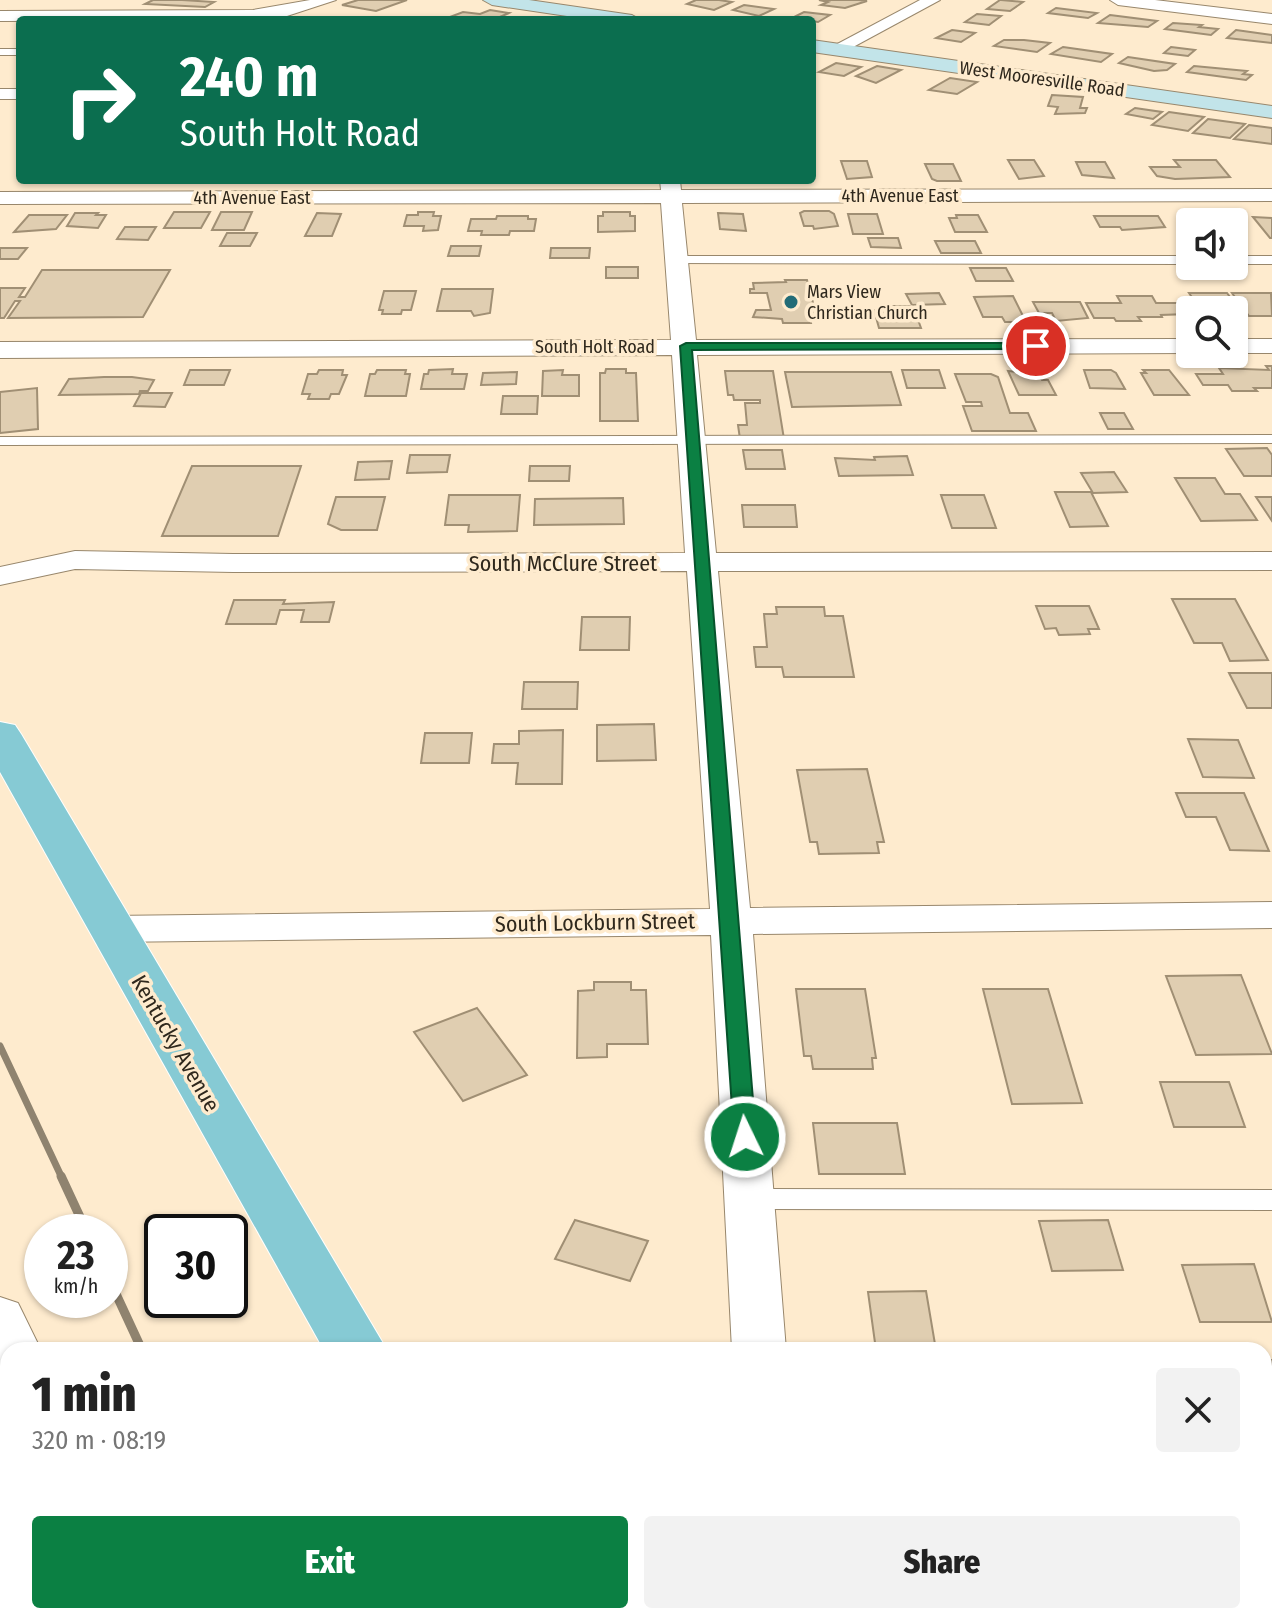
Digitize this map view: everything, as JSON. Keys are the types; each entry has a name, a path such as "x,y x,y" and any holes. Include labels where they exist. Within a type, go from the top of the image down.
{"main road":[{"path":"492,0 604,16"},
{"name":"West Mooresville Road","path":"816,46 1272,112"},
{"name":"Kentucky Avenue","path":"0,734 351,1342"}],"street":[{"path":"0,15 12,0"},
{"path":"0,15 253,15 287,11 328,0"},
{"path":"836,49 932,0"},
{"path":"1118,0 1272,19"},
{"path":"1255,17 1272,4"},
{"path":"670,188 686,346 691,441 731,920 758,1342"},
{"name":"4th Avenue East","path":"0,198 670,188 1272,195"},
{"name":"South Holt Road","path":"0,350 1176,346"},
{"path":"1248,346 1272,346"},
{"name":"South McClure Street","path":"0,576 75,560 233,563 1272,561"},
{"name":"South Lockburn Street","path":"110,929 1272,915"},
{"path":"0,1318 10,1342"}],"lane":[{"path":"677,260 1176,260"},
{"path":"1248,260 1272,260"},
{"path":"0,441 1272,439"},
{"path":"749,1199 1272,1200"}],"building":[{"path":"153,0 214,2 205,7 145,4"},
{"path":"358,0 407,0 376,11 342,5"},
{"path":"696,0 732,2 714,10 687,4"},
{"path":"819,0 867,1 845,8 821,5 828,2"},
{"path":"1000,0 1023,2 1010,11 987,9"},
{"path":"744,5 774,9 759,16 733,10"},
{"path":"1056,8 1097,13 1088,18 1048,13"},
{"path":"490,10 509,13 502,16 453,16 463,12 480,14"},
{"path":"804,12 830,15 818,22 816,16 796,16"},
{"path":"977,14 1001,16 989,25 965,22"},
{"path":"1110,15 1157,21 1148,27 1098,23"},
{"path":"1173,23 1218,29 1211,35 1165,29"},
{"path":"952,30 975,33 961,42 936,38"},
{"path":"1236,30 1272,35 1272,43 1227,38"},
{"path":"1004,40 1050,43 1037,52 994,46"},
{"path":"1063,47 1112,54 1101,62 1051,54"},
{"path":"1171,47 1195,50 1188,56 1164,53"},
{"path":"1128,57 1175,64 1167,70 1154,71 1119,63"},
{"path":"836,63 861,67 844,76 819,72"},
{"path":"877,66 901,70 876,83 856,76"},
{"path":"1194,66 1247,71 1243,74 1252,75 1246,80 1187,72"},
{"path":"950,78 977,82 957,94 929,90"},
{"path":"1052,95 1083,97 1080,108 1087,108 1085,113 1055,114 1058,107 1048,106"},
{"path":"1135,108 1162,112 1153,119 1126,114"},
{"path":"1169,112 1204,117 1188,131 1152,125"},
{"path":"1208,119 1245,124 1230,138 1193,133"},
{"path":"1249,125 1272,128 1272,144 1234,139"},
{"path":"1008,160 1034,160 1044,176 1019,179"},
{"path":"1174,160 1216,160 1230,177 1175,179 1157,176 1150,167 1180,167"},
{"path":"841,161 867,161 872,177 847,179"},
{"path":"1076,162 1105,162 1114,178 1082,175"},
{"path":"925,164 953,164 961,181 932,179"},
{"path":"829,211 834,214 838,226 814,229 813,226 804,226 800,213"},
{"path":"174,212 210,212 201,228 164,228"},
{"path":"221,212 252,212 244,230 212,230"},
{"path":"418,212 434,212 433,216 441,216 438,230 423,231 424,226 404,226 407,215 418,215"},
{"path":"603,212 630,212 630,216 635,216 635,231 598,232 598,216 603,216"},
{"path":"75,213 106,215 98,228 67,226"},
{"path":"317,213 341,214 332,236 305,236"},
{"path":"718,213 743,214 746,231 720,229"},
{"path":"848,214 877,214 883,234 853,234"},
{"path":"29,215 67,215 56,229 14,232"},
{"path":"956,215 978,215 987,232 955,232 949,218 957,218"},
{"path":"497,216 536,219 534,231 481,235 482,231 468,231 471,219 496,219"},
{"path":"1094,216 1158,216 1165,227 1122,230 1120,227 1100,227"},
{"path":"1253,217 1272,218 1272,238 1270,238"},
{"path":"125,227 156,227 148,240 117,239"},
{"path":"227,233 257,233 250,246 220,246"},
{"path":"868,238 898,238 901,248 871,247"},
{"path":"935,241 975,241 981,253 941,253"},
{"path":"451,246 481,246 479,256 448,256"},
{"path":"0,248 27,248 18,259 0,259"},
{"path":"551,248 590,248 589,258 550,258"},
{"path":"606,267 638,267 638,278 606,278"},
{"path":"970,268 1006,268 1013,281 976,281"},
{"path":"42,270 170,270 143,317 8,318 20,301 15,301 4,318 0,318 0,288 25,288 19,297 25,297"},
{"name":"Mars View Christian Church","path":"807,280 817,318 810,318 811,323 783,323 782,319 753,317 756,310 771,310 767,293 750,293 750,289 754,289 753,283"},
{"path":"442,289 493,289 490,313 474,316 471,311 437,311"},
{"path":"384,291 416,291 411,310 402,310 401,314 382,314 383,310 379,310"},
{"path":"939,293 945,304 912,305 906,294"},
{"path":"1189,293 1227,293 1229,296 1191,296"},
{"path":"1232,293 1271,293 1272,316 1249,316 1248,296 1234,296"},
{"path":"1013,296 1026,322 1005,322 1002,317 983,317 974,297"},
{"path":"1117,296 1152,296 1156,303 1176,303 1176,314 1138,317 1141,321 1116,321 1114,318 1094,318 1086,303 1121,303"},
{"path":"1033,302 1080,302 1088,318 1056,321 1052,313 1039,313"},
{"path":"888,306 913,306 921,328 879,328 874,310 889,310"},
{"path":"1266,366 1272,366 1272,388 1254,388 1257,391 1232,391 1228,385 1203,385 1196,374 1223,374 1219,368 1269,370"},
{"path":"453,369 452,374 467,374 464,389 421,389 424,374 428,374 429,370"},
{"path":"606,369 626,369 626,373 636,373 638,421 600,421 600,373 605,373"},
{"path":"190,370 230,370 224,385 184,385"},
{"path":"319,370 343,370 342,375 347,375 339,394 331,394 329,399 308,399 310,394 302,394 308,374 317,374"},
{"path":"377,370 406,370 405,374 410,374 406,396 365,396 370,374 375,374"},
{"path":"563,370 562,375 579,375 579,396 542,396 543,371"},
{"path":"902,370 939,370 945,388 907,388"},
{"path":"1084,370 1111,370 1125,389 1090,388"},
{"path":"1143,370 1169,370 1189,395 1154,395 1141,373 1146,373"},
{"path":"725,371 773,371 784,439 740,439 738,425 747,425 745,403 760,403 760,400 734,400 733,395 728,395"},
{"path":"1008,371 1038,374 1042,380 1048,380 1056,395 1019,395"},
{"path":"517,372 516,384 481,385 483,373"},
{"path":"785,372 891,372 901,405 792,407"},
{"path":"955,374 991,374 998,377 1010,413 1028,413 1036,431 972,431 963,406 982,406 981,402 966,402"},
{"path":"104,377 154,380 148,391 140,391 139,394 59,395 69,379"},
{"path":"37,388 38,429 0,433 0,392"},
{"path":"141,393 172,393 165,407 134,406"},
{"path":"503,396 538,396 537,414 501,414"},
{"path":"1100,413 1124,413 1133,429 1108,429"},
{"path":"1267,448 1272,455 1272,476 1244,476 1226,449"},
{"path":"743,450 782,450 785,469 746,469"},
{"path":"410,455 450,455 447,472 407,473"},
{"path":"907,456 913,475 839,476 835,458 875,460 874,457"},
{"path":"392,461 389,479 355,480 358,462"},
{"path":"192,466 301,466 278,536 162,536"},
{"path":"530,466 570,466 569,481 529,481"},
{"path":"1114,472 1127,492 1093,493 1081,473"},
{"path":"1175,478 1215,478 1225,494 1240,494 1257,520 1201,521"},
{"path":"1055,492 1091,492 1108,526 1070,527"},
{"path":"449,495 520,495 517,531 468,532 469,525 445,525"},
{"path":"941,495 984,495 996,528 952,528"},
{"path":"336,497 385,497 377,530 341,530 328,524"},
{"path":"1256,497 1272,497 1272,521"},
{"path":"623,498 624,524 534,525 535,499"},
{"path":"742,505 795,505 797,527 744,527"},
{"path":"1172,599 1235,599 1268,660 1230,661 1222,643 1194,643"},
{"path":"234,600 285,600 283,604 334,602 329,622 301,622 304,610 280,610 276,624 226,624"},
{"path":"1036,606 1089,606 1099,629 1088,629 1090,634 1059,635 1056,628 1045,629"},
{"path":"776,607 824,607 825,616 843,616 854,677 784,677 782,667 756,667 754,647 767,647 764,614 777,614"},
{"path":"582,617 630,617 629,650 580,650"},
{"path":"1229,673 1272,673 1272,708 1247,708"},
{"path":"524,682 578,682 577,709 522,709"},
{"path":"654,724 656,760 597,761 597,725"},
{"path":"563,730 562,784 516,784 518,763 492,763 494,744 519,744 519,731"},
{"path":"425,733 472,733 469,763 421,763"},
{"path":"1188,739 1238,740 1254,778 1203,777"},
{"path":"867,769 884,842 877,842 879,853 819,854 817,842 810,842 797,770"},
{"path":"1176,793 1244,793 1269,851 1230,850 1216,817 1186,817"},
{"path":"1241,975 1272,1054 1196,1055 1166,976"},
{"path":"594,982 631,982 631,990 646,990 648,1044 607,1044 607,1057 577,1058 578,991 594,990"},
{"path":"796,989 865,989 876,1058 872,1058 873,1069 813,1069 811,1056 804,1056"},
{"path":"983,989 1048,989 1082,1103 1012,1104"},
{"path":"477,1008 527,1075 463,1101 414,1032"},
{"path":"1160,1082 1229,1082 1245,1127 1174,1127"},
{"path":"813,1123 897,1123 905,1174 819,1174"},
{"path":"575,1220 648,1241 630,1281 555,1259"},
{"path":"1108,1220 1123,1270 1052,1271 1039,1221"},
{"path":"1254,1264 1272,1322 1200,1322 1182,1265"},
{"path":"926,1291 935,1342 875,1342 868,1292"}],"railway":[{"path":"0,1046 62,1178"},
{"path":"61,1176 79,1214"},
{"path":"127,1318 138,1342"}],"place":[{"name":"Mars View Christian Church","path":"791,302"}],"route":[{"path":"745,1137 686,346 1036,346"}]}
